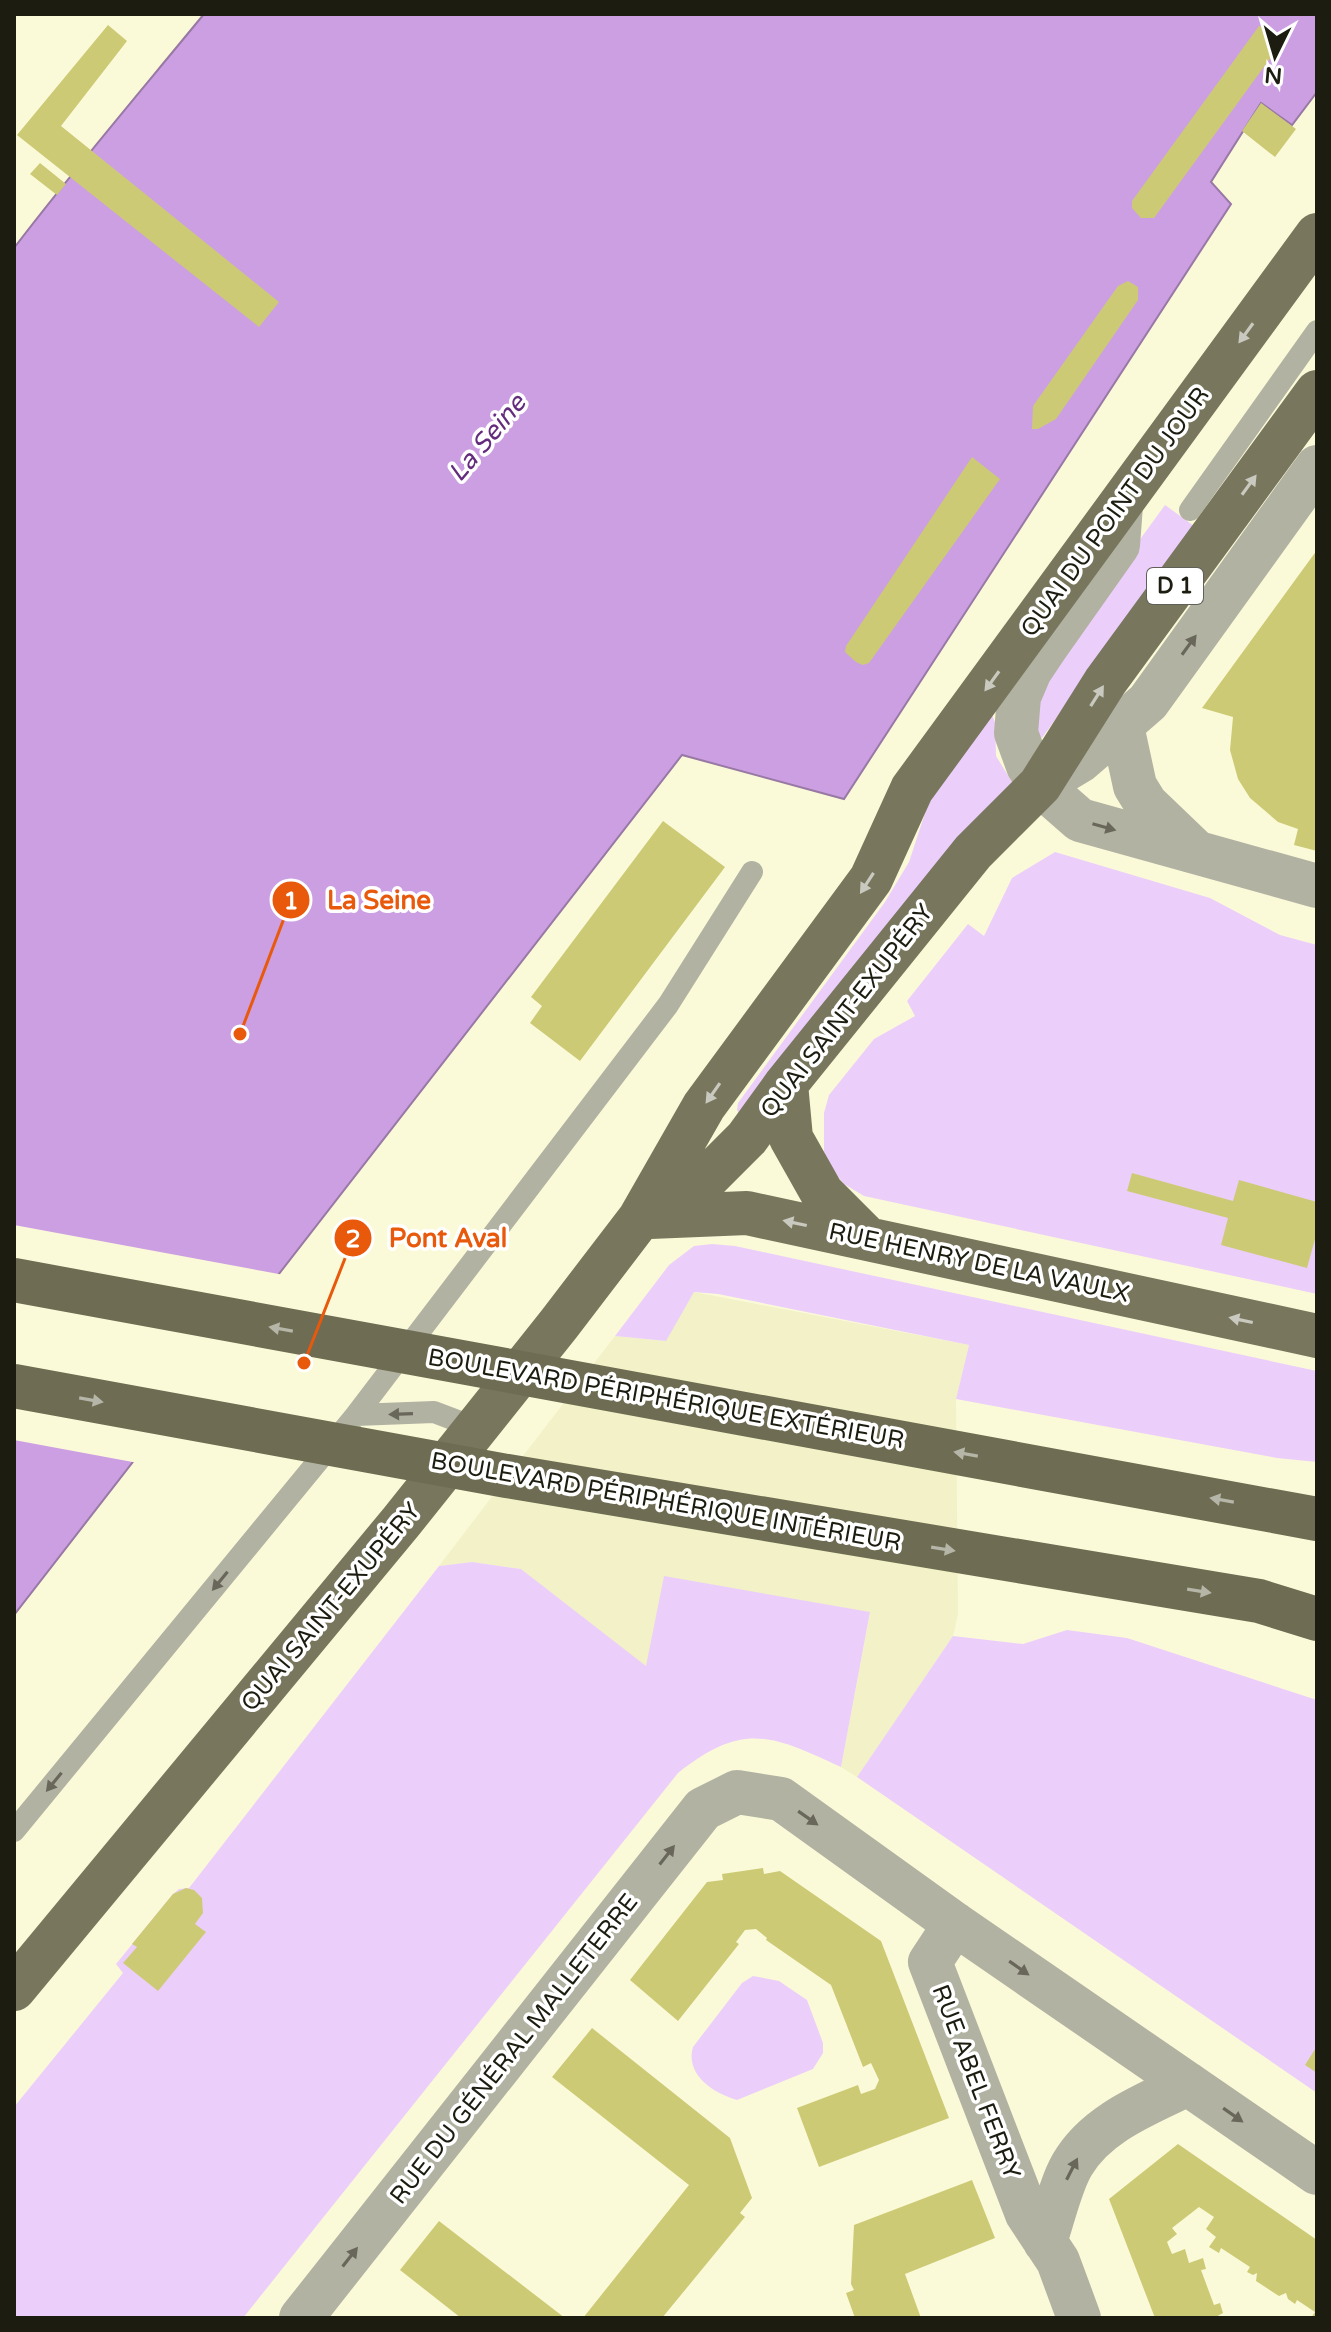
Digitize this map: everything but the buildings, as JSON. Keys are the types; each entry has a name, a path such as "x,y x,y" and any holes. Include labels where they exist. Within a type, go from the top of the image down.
{"highway":[{"name":"BOULEVARD PÉRIPHÉRIQUE EXTÉRIEUR","path":"14,1280 1311,1515"},
{"name":"BOULEVARD PÉRIPHÉRIQUE INTÉRIEUR","path":"14,1386 507,1476 1259,1601 1317,1619"},
{"path":"1259,1601 1317,1633"}],"main road":[{"name":"QUAI DU POINT DU JOUR","path":"912,789 1317,235"},
{"name":"D 1","path":"1040,785 1105,682 1317,392"},
{"name":"QUAI SAINT-EXUPÉRY","path":"640,1218 706,1179 747,1138 786,1084 973,852 1040,785"},
{"name":"QUAI SAINT-EXUPÉRY","path":"14,1989 401,1522 640,1218 711,1095 871,879 912,789"},
{"path":"786,1084 791,1138 822,1193 868,1239"},
{"name":"RUE HENRY DE LA VAULX","path":"640,1218 747,1213 1317,1336"}],"street":[{"path":"1040,785 1080,761 1148,702 1317,467"},
{"path":"1121,505 1118,545 1038,659 1019,697 1016,733 1028,766 1040,785 1080,820 1317,886"},
{"path":"1122,726 1135,786 1146,804 1198,854"},
{"name":"RUE DU GÉNÉRAL MALLETERRE","path":"301,2318 703,1809 737,1792 781,1799 955,1924"},
{"path":"955,1924 1317,2173"},
{"name":"RUE ABEL FERRY","path":"955,1924 930,1962 1027,2214 1058,2261 1079,2318"},
{"path":"1045,2242 1072,2165 1100,2131 1188,2084"}],"lane":[{"path":"1190,510 1317,331"},
{"path":"14,1831 356,1415 668,1005 752,872"},
{"path":"356,1415 434,1412 476,1428"}],"shaded area":[{"path":"1165,505 1194,526 1042,738 1036,733 1036,687 1045,670"},
{"path":"992,715 996,756 1012,782 739,1113 738,1103 885,902 909,862 929,801"},
{"path":"1055,852 1210,898 1280,935 1317,945 1317,1294 864,1196 844,1184 831,1168 824,1151 824,1113 829,1095 874,1039 915,1016 907,1001 968,924 984,936 1012,878"},
{"path":"694,1246 735,1246 1317,1371 1317,1462 1277,1458 956,1399 969,1345 718,1294 694,1292 666,1341 615,1336 669,1265"},
{"path":"694,1292 969,1345 956,1399 958,1614 953,1636 857,1777 841,1767 870,1613 646,1667 521,1569 472,1562 439,1566 615,1336 665,1341"},
{"path":"472,1562 521,1569 646,1666 664,1576 870,1612 841,1767 796,1747 758,1738 721,1746 678,1773 243,2318 14,2318 14,2107 123,1973 116,1964 173,1894 179,1889 189,1888 439,1566"},
{"path":"1067,1630 1127,1638 1317,1700 1317,2093 857,1777 953,1636 1023,1644"},
{"path":"753,1976 779,1981 807,2000 823,2043 823,2053 813,2069 737,2100 710,2088 697,2074 693,2066 693,2047 742,1983"}],"water":[{"name":"La Seine","path":"204,14 1317,14 1317,92 1292,125 1261,103 1211,182 1231,204 844,799 682,755 14,1615 14,248"}],"pier":[{"path":"14,1225 284,1275 138,1463 14,1440"}],"place":[{"name":"La Seine","path":"240,1034"},
{"name":"Pont Aval","path":"304,1363"}]}
